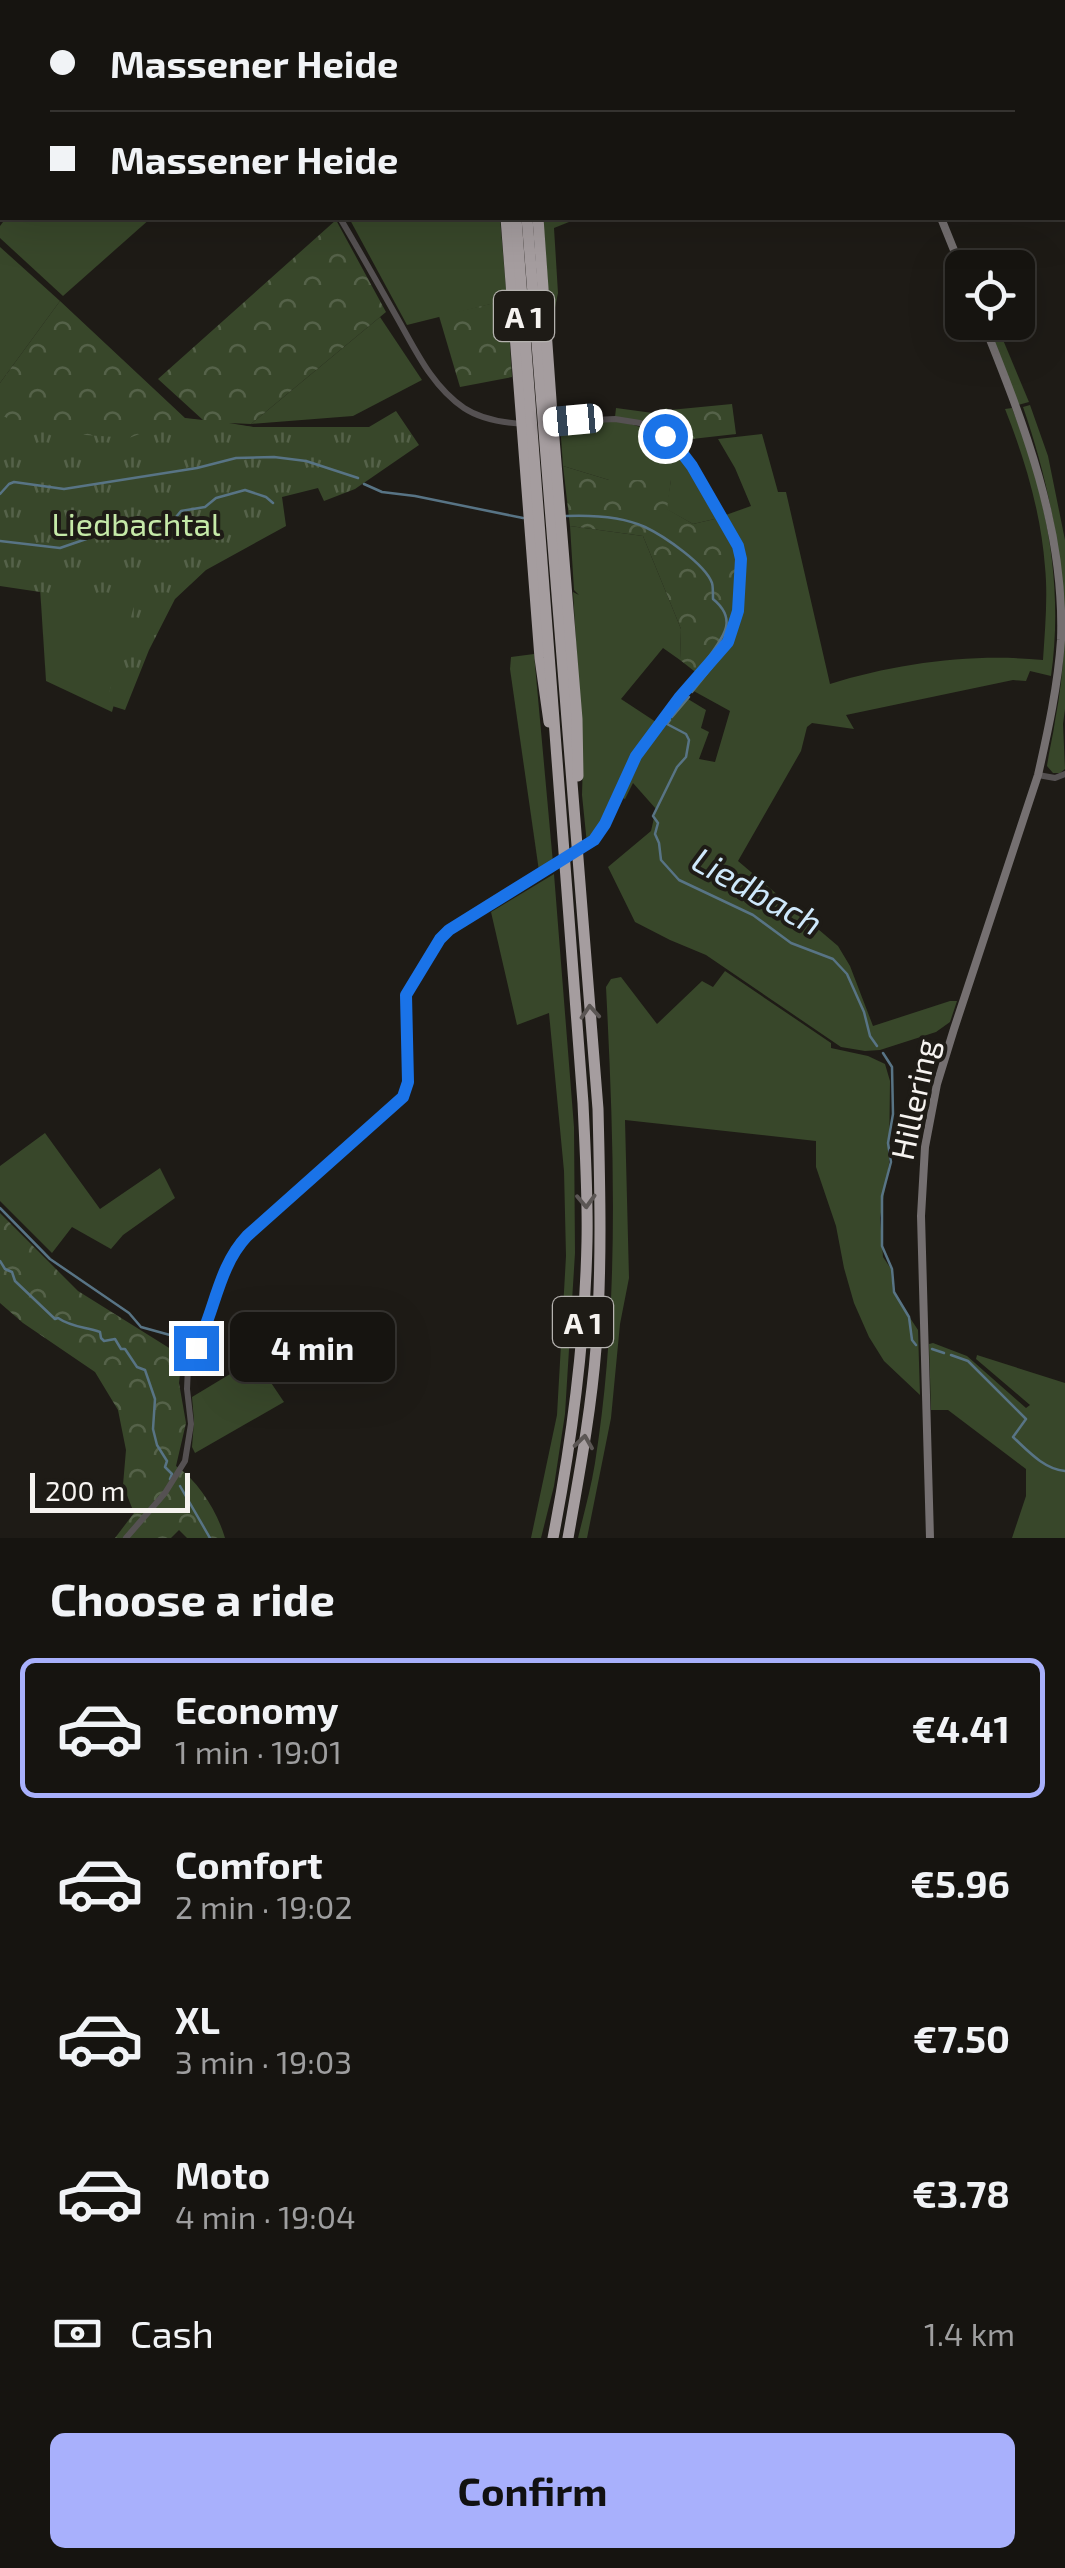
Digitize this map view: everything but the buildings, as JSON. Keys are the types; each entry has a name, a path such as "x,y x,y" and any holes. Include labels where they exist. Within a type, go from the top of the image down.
{"highway":[{"path":"506,220 537,415 556,656 578,759 570,833"},
{"name":"A 1","path":"516,220 537,415"},
{"name":"A 1","path":"527,220 537,415"},
{"path":"538,220 537,415 556,656"},
{"name":"A 1","path":"556,656 559,770 579,864 598,1109 601,1236 591,1396 568,1538"},
{"name":"A 1","path":"553,1538 577,1394 587,1236 583,1103 567,875 570,833"}],"main road":[{"path":"942,220 954,250"},
{"name":"Hillering","path":"930,1538 920,1216 924,1151 954,1030 1038,776 1061,637 1059,584 1047,504 1031,447 990,340"}],"street":[{"path":"126,1538 165,1493 185,1461 192,1424 187,1375 234,1251 403,1097 408,1082 406,995 440,939 594,840 636,756 679,698 719,655 732,634 738,611 738,546 692,466 673,442 634,422 602,418 511,424 462,407 425,366 341,220"},
{"path":"1038,776 1055,778 1065,774"}],"green space":[{"path":"4,220 149,220 63,296 0,238"},
{"path":"336,220 386,312 251,424 229,423 253,427 0,493 0,383 60,301 185,418 203,420 158,379"},
{"path":"350,220 500,220 507,300 407,325"},
{"path":"543,220 574,220 554,228 558,293 551,327"},
{"path":"0,247 60,301 0,383"},
{"path":"507,300 512,377 460,387 439,316"},
{"path":"380,317 422,380 353,416 251,424"},
{"path":"993,340 1003,340 1029,402 1018,405"},
{"path":"732,404 736,434 683,440 670,410"},
{"path":"1030,405 1048,456 1065,540 1065,769 1060,773 1053,773 1047,766 1063,662 1062,583 1048,494 1023,407"},
{"path":"616,408 653,413 667,408 681,441 677,443 648,425 615,417"},
{"path":"1012,408 1034,473 1049,540 1055,608 1051,676 1030,671 1026,681 1013,680 846,715 854,729 812,723 807,727 801,751 738,861 838,946 873,1026 957,1001 950,1022 936,1032 880,1050 841,1047 706,955 635,922 608,867 651,831 656,809 633,783 625,799 620,797 631,765 683,696 706,710 701,728 709,732 699,759 715,762 730,711 690,689 730,644 740,611 723,516 751,506 718,439 762,434 778,492 786,492 830,684 936,661 1043,660 1043,547 1031,486 1005,409"},
{"name":"Liedbachtal","path":"396,411 419,445 355,489 324,501 318,488 282,497 286,526 206,570 175,599 125,710 106,704 134,606 0,586 0,415 43,432 129,438 181,418 253,427 369,427"},
{"path":"615,421 655,433 669,443 680,454 719,518 693,524 666,509 671,480 609,480 563,466 560,424"},
{"path":"563,466 609,480 671,480 667,509 693,524 719,518 739,559 736,611 727,641 698,674 680,660 681,629 643,536 570,526"},
{"path":"570,526 643,536 681,629 680,660 663,648 621,699 659,724 629,763 603,824 587,844 573,592 579,595 574,590"},
{"path":"40,588 137,602 112,712 46,681"},
{"path":"534,654 553,863 539,871 510,669 511,657"},
{"path":"554,874 574,1127 575,1253 565,1414 554,1486 541,1538 531,1538 557,1415 566,1256 564,1171 549,1013 517,1025 491,912"},
{"path":"725,971 831,1043 831,1048 885,1064 890,1081 889,1164 880,1218 883,1257 891,1269 893,1292 918,1330 920,1395 884,1361 854,1303 836,1226 816,1167 816,1141 625,1120 629,1278 620,1324 611,1418 587,1538 578,1538 603,1404 612,1285 613,1166 606,987 611,979 621,977 657,1024 702,981 713,987"},
{"path":"45,1133 100,1209 160,1168 175,1198 123,1235 111,1249 72,1227 52,1253 0,1201 0,1166"},
{"path":"0,1213 78,1291 182,1356 179,1383 186,1423 176,1466 206,1498 225,1538 187,1538 179,1530 171,1538 115,1538 134,1513 123,1485 126,1450 118,1410 95,1372 0,1303"},
{"path":"929,1344 967,1356 1026,1408 1030,1405 976,1359 977,1355 1065,1383 1065,1538 1012,1538 1026,1496 1026,1469 948,1410 931,1410"},
{"path":"255,1359 284,1402 195,1453 192,1397"}],"waterway":[{"name":"Liedbach","path":"0,494 14,482 64,489 236,458 306,461 358,478"},
{"name":"Liedbach","path":"364,484 382,492 523,518"},
{"path":"0,541 60,548 95,536 123,534 172,522 181,511 205,507 216,498 245,490 273,503"},
{"name":"Liedbach","path":"566,516 636,523 693,559 712,583 713,599 727,622 722,638 706,661"},
{"name":"Liedbach","path":"692,692 712,667"},
{"name":"Liedbach","path":"672,717 689,697"},
{"name":"Liedbach","path":"670,720 667,724 686,734 689,740 686,757 653,816 658,823 655,834 661,860 679,880 753,915 791,943 833,959 847,974 877,1046"},
{"name":"Liedbach","path":"883,1053 892,1067 893,1114 888,1143 891,1162 882,1196 882,1246 892,1269 894,1292 909,1317 916,1345"},
{"path":"0,1208 50,1259 129,1313 141,1327 191,1343"},
{"path":"0,1261 55,1319 100,1332 104,1341 115,1339 137,1367 145,1370 155,1399 153,1429 167,1461 165,1467 172,1474 170,1479"},
{"name":"Liedbach","path":"932,1349 944,1353"},
{"name":"Liedbach","path":"951,1355 968,1361 1026,1419 1013,1437 1043,1463 1065,1471"},
{"path":"180,1486 210,1538"}],"route":[{"path":"196,1348 234,1251 403,1097 408,1082 406,995 440,939 594,840 636,756 728,642 738,611 738,546 692,466 665,436"}]}
